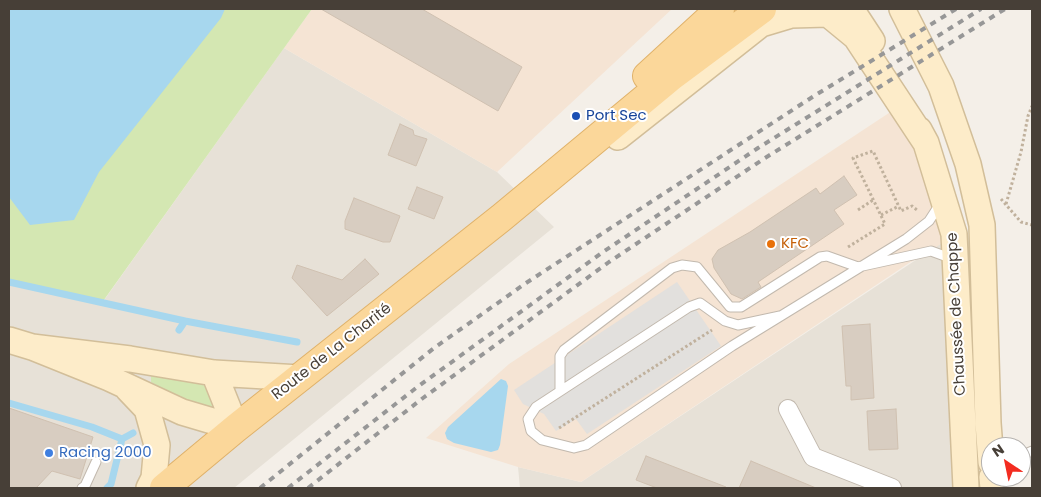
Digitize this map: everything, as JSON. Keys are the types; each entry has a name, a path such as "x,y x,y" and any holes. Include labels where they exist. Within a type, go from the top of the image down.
{"main road":[{"name":"Route de La Charité","path":"501,218 546,166 720,9"},
{"name":"Route de La Charité","path":"164,488 236,428 501,218 672,76 762,9"},
{"name":"Chaussée de Chappe","path":"851,9 883,58 926,143 954,234 966,488"},
{"name":"Chaussée de Chappe","path":"885,9 909,43 944,104 968,164"},
{"name":"Chaussée de Chappe","path":"902,9 941,86 968,164 982,224 989,437"},
{"name":"Chaussée de Chappe","path":"501,218 552,190 761,24 791,15 828,14 856,37 926,143"},
{"path":"20,343 214,373 300,378"},
{"path":"20,343 124,385 182,412 236,428"},
{"path":"214,373 236,428"},
{"path":"124,385 147,409 157,445 154,478 149,488"}],"street":[{"path":"788,409 813,456 892,488"}],"lane":[{"path":"780,316 738,325 725,320 700,304 689,307 536,407 528,419 531,431 542,440 574,448 586,445 780,316 906,239 928,221 944,200"},
{"path":"560,391 560,356 564,350 672,268 682,265 697,267 730,307 741,308 820,257 827,256 858,267 931,251 956,260"},
{"path":"82,488 85,486 96,462"}],"path":[{"path":"982,224 1006,205 1032,106"},
{"path":"846,248 885,224 853,158 873,151 901,211 912,206 928,221"},
{"path":"858,210 873,200"},
{"path":"881,216 898,206"},
{"path":"542,440 712,330"}],"shaded area":[{"path":"312,9 672,9 497,172 284,48"},
{"path":"284,48 497,172 554,227 234,488 9,488 9,280 102,303"},
{"path":"901,105 954,234 931,251 909,263 581,482 518,467 426,438 509,364"},
{"path":"943,242 966,488 520,488 518,467 581,482"},
{"path":"677,282 721,346 587,434 576,419 556,431 544,414 523,404 514,390"}],"green space":[{"path":"9,9 312,9 101,304 9,280"},
{"path":"158,370 193,377 212,392 215,402 208,411 201,409 151,382 151,376"}],"water":[{"path":"9,9 225,9 221,18 99,172 74,220 30,225 9,197"},
{"path":"501,379 506,381 508,386 498,450 491,452 454,443 447,439 445,433 448,427"}],"building":[{"path":"321,9 422,9 522,67 498,111"},
{"path":"400,124 413,130 414,135 427,139 416,166 388,155"},
{"name":"KFC","path":"844,176 857,195 834,210 844,224 758,282 761,287 742,299 731,294 714,268 712,259 718,250 750,232 816,188 820,194"},
{"path":"417,187 443,197 434,219 408,209"},
{"path":"354,198 400,216 390,242 383,242 345,229 345,221"},
{"path":"365,259 379,274 327,316 292,278 297,265 342,280"},
{"path":"870,324 874,398 851,400 851,386 846,386 842,326"},
{"name":"Racing 2000","path":"9,408 93,437 80,479 52,471 36,488 9,488"},
{"path":"896,409 898,449 869,450 867,411"},
{"path":"646,456 726,488 657,488 636,480"},
{"path":"751,461 816,488 739,488"}],"waterway":[{"path":"9,282 185,321 179,330"},
{"path":"185,321 297,342"},
{"path":"9,403 92,427 122,439"},
{"path":"107,488 111,484 122,439 133,433"}],"railway":[{"path":"260,488 434,348 526,283 814,96 956,9"},
{"path":"288,488 416,388 603,252 758,148 981,9"},
{"path":"308,488 423,398 609,262 765,158 1005,9"}],"place":[{"name":"Port Sec","path":"576,116"},
{"name":"KFC","path":"771,244"},
{"name":"Racing 2000","path":"49,453"}]}
